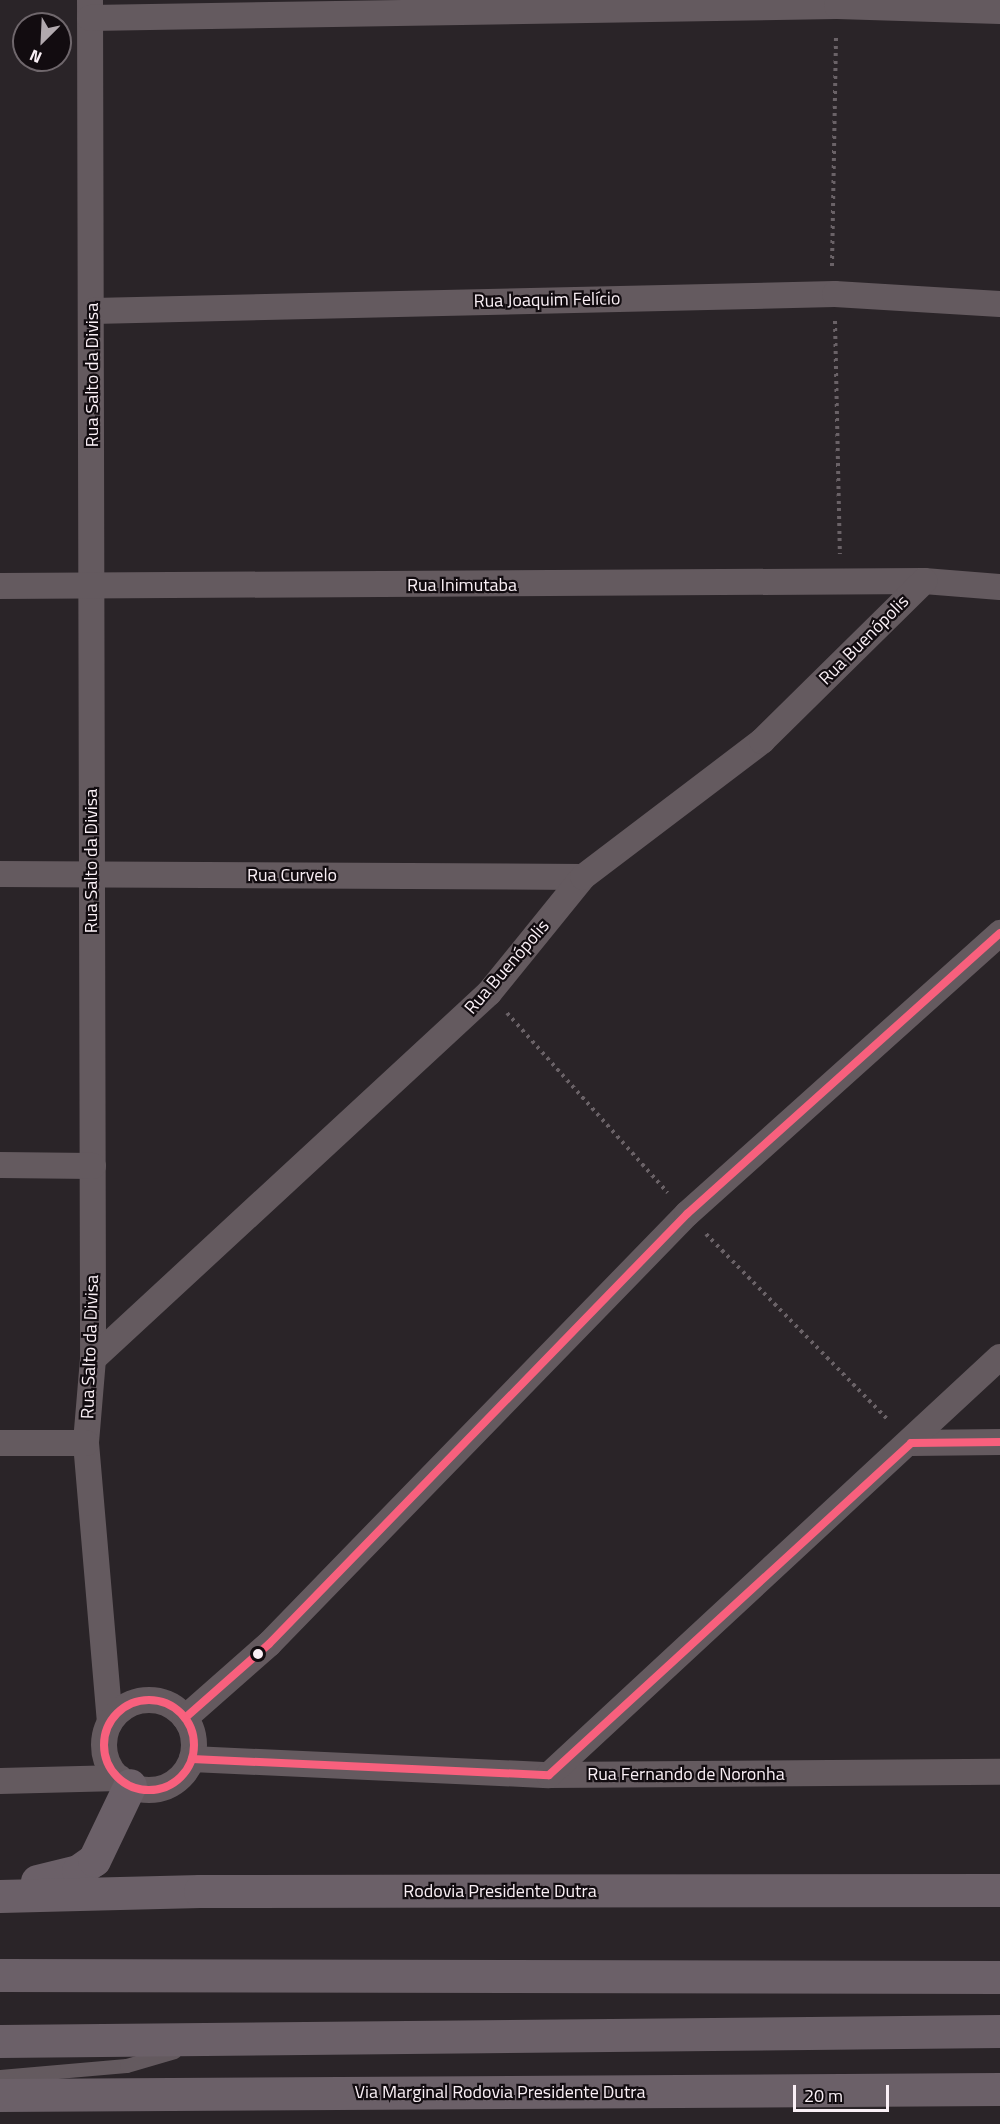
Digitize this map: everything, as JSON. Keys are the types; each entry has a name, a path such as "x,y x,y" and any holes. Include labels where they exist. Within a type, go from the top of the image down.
{"highway":[{"path":"0,1890 78,1871 94,1860 125,1782"},
{"name":"Rodovia Presidente Dutra","path":"0,1896 200,1891 1000,1890"},
{"path":"0,1975 1000,1977"},
{"path":"0,2041 1000,2031"},
{"name":"Via Marginal Rodovia Presidente Dutra","path":"0,2095 1000,2089"}],"street":[{"path":"90,9 837,6 1000,11"},
{"name":"Rua Salto da Divisa","path":"90,9 93,311 90,586 93,1359 86,1443 110,1722"},
{"name":"Rua Joaquim Felício","path":"93,311 835,294 1000,303"},
{"name":"Rua Inimutaba","path":"0,586 924,581 1000,587"},
{"name":"Rua Buenópolis","path":"93,1359 489,993 584,877 762,741 924,581"},
{"name":"Rua Curvelo","path":"0,874 584,877"},
{"path":"185,1718 269,1644 687,1214 1000,933"},
{"path":"0,1166 93,1166"},
{"path":"549,1775 911,1443 1000,1357"},
{"path":"911,1443 1000,1442"},
{"path":"0,1443 86,1443"},
{"path":"0,1781 125,1782 148,1789 167,1786 186,1770 192,1759 194,1738 185,1718 165,1703 147,1700 128,1704 110,1722 105,1734 106,1758 125,1782"},
{"name":"Rua Fernando de Noronha","path":"192,1759 549,1775 1000,1772"}],"lane":[{"path":"0,2077 127,2066 229,2039"}],"transit line":[{"path":"185,1718 269,1644 687,1214 1000,933"},
{"path":"911,1443 1000,1442"},
{"path":"549,1775 911,1443"},
{"path":"149,1700 166,1704 181,1713 190,1728 194,1745 190,1762 181,1777 166,1786 149,1790 132,1786 117,1777 108,1762 104,1745 108,1728 117,1713 132,1704 149,1700"},
{"path":"192,1759 549,1775"}]}
